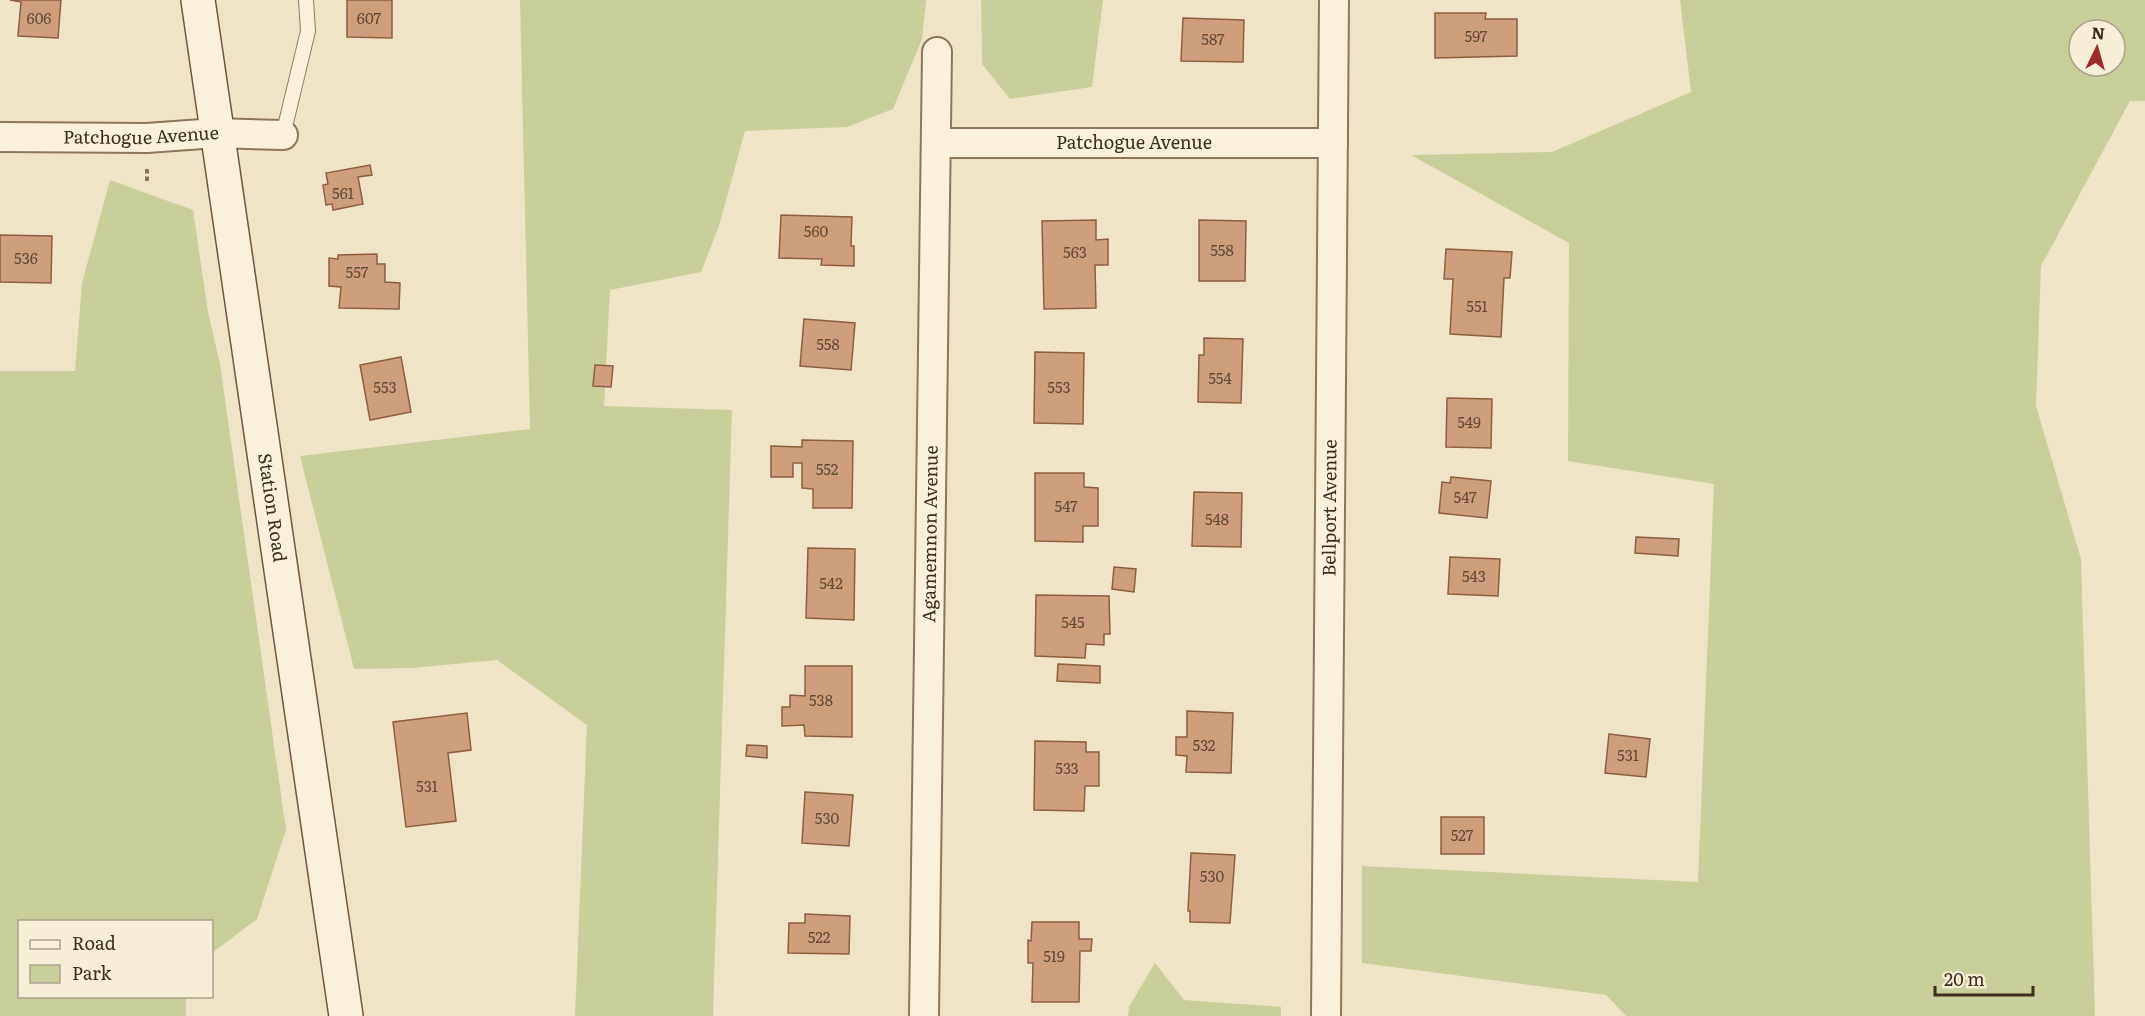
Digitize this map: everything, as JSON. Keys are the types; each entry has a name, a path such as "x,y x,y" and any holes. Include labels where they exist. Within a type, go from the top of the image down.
{"main road":[{"name":"Station Road","path":"198,0 345,1016"}],"street":[{"name":"Bellport Avenue","path":"1326,1016 1334,0"},
{"name":"Agamemnon Avenue","path":"924,1016 937,52"},
{"name":"Patchogue Avenue","path":"0,137 147,138 216,133 283,135"},
{"name":"Patchogue Avenue","path":"936,143 1333,143"}],"lane":[{"path":"283,135 308,31 306,0"}],"green space":[{"path":"520,0 926,0 922,39 893,109 847,127 745,131 719,226 701,272 610,290 604,406 732,410 713,1016 575,1016 587,725 497,660 412,668 354,669 300,456 530,429"},
{"path":"981,0 1103,0 1092,87 1010,99 982,64"},
{"path":"1680,0 2145,0 2145,101 2130,101 2041,266 2036,406 2081,559 2095,1016 1626,1016 1606,995 1362,963 1362,866 1698,882 1714,484 1568,461 1569,243 1411,155 1552,152 1691,92"},
{"path":"110,180 193,210 208,312 220,364 286,830 257,919 213,952 213,920 18,920 18,998 186,998 186,1016 0,1016 0,371 75,371 82,283"},
{"path":"1155,963 1184,1000 1281,1007 1281,1016 1128,1016 1129,1007"}],"building":[{"path":"10,0 61,0 58,38 18,36 21,2"},
{"path":"347,0 392,0 392,38 347,37"},
{"path":"1435,13 1486,13 1485,19 1517,19 1517,56 1435,58"},
{"path":"1183,18 1244,20 1243,62 1181,61"},
{"path":"370,165 372,175 358,177 363,204 333,210 332,204 326,205 323,185 328,184 326,173"},
{"path":"781,215 852,217 851,246 854,246 854,266 821,265 822,259 779,258"},
{"path":"1096,220 1096,240 1108,239 1108,265 1095,265 1096,308 1044,309 1042,221"},
{"path":"1199,220 1246,221 1245,281 1199,281"},
{"path":"0,235 52,236 51,283 0,282"},
{"path":"1446,249 1512,252 1510,278 1504,278 1501,337 1450,334 1453,279 1444,279"},
{"path":"377,254 377,264 385,264 385,282 400,283 399,309 339,308 341,287 329,286 329,258 338,259 338,255"},
{"path":"804,319 855,323 851,370 800,366"},
{"path":"1204,338 1243,339 1241,403 1198,402 1199,355 1204,355"},
{"path":"1035,352 1084,353 1083,424 1034,423"},
{"path":"401,357 411,412 370,420 360,365"},
{"path":"595,365 613,366 611,387 593,386"},
{"path":"1447,398 1492,399 1491,448 1446,447"},
{"path":"802,440 853,441 852,508 813,508 813,489 802,488 802,463 793,463 793,477 771,477 771,446 802,447"},
{"path":"1035,473 1084,473 1084,487 1098,488 1098,526 1083,526 1083,542 1035,541"},
{"path":"1451,477 1491,481 1487,518 1439,513 1442,482 1450,483"},
{"path":"1194,492 1242,493 1241,547 1192,546"},
{"path":"1636,537 1679,539 1678,556 1635,553"},
{"path":"808,548 855,549 854,620 806,618"},
{"path":"1450,557 1500,559 1498,596 1448,594"},
{"path":"1114,567 1136,569 1134,592 1112,589"},
{"path":"1036,595 1109,596 1110,634 1104,634 1104,645 1086,644 1085,658 1035,656"},
{"path":"1058,664 1100,666 1100,683 1057,681"},
{"path":"805,666 852,666 852,737 805,736 804,725 782,726 782,707 790,707 790,695 805,696"},
{"path":"1187,711 1233,713 1231,773 1186,772 1187,756 1176,755 1176,737 1187,737"},
{"path":"467,713 471,750 448,753 456,821 406,827 393,722"},
{"path":"1609,734 1650,739 1646,777 1605,773"},
{"path":"1035,741 1086,742 1086,752 1099,752 1099,786 1085,786 1084,811 1034,810"},
{"path":"747,745 767,746 767,758 746,756"},
{"path":"805,792 853,795 849,846 802,843"},
{"path":"1441,817 1484,817 1484,854 1441,854"},
{"path":"1191,853 1235,855 1230,923 1190,922 1190,911 1188,911"},
{"path":"805,914 850,916 849,954 788,953 789,923 805,923"},
{"path":"1032,922 1079,922 1079,939 1092,939 1091,951 1080,951 1079,1002 1032,1002 1033,963 1028,963 1028,940 1031,941"}]}
